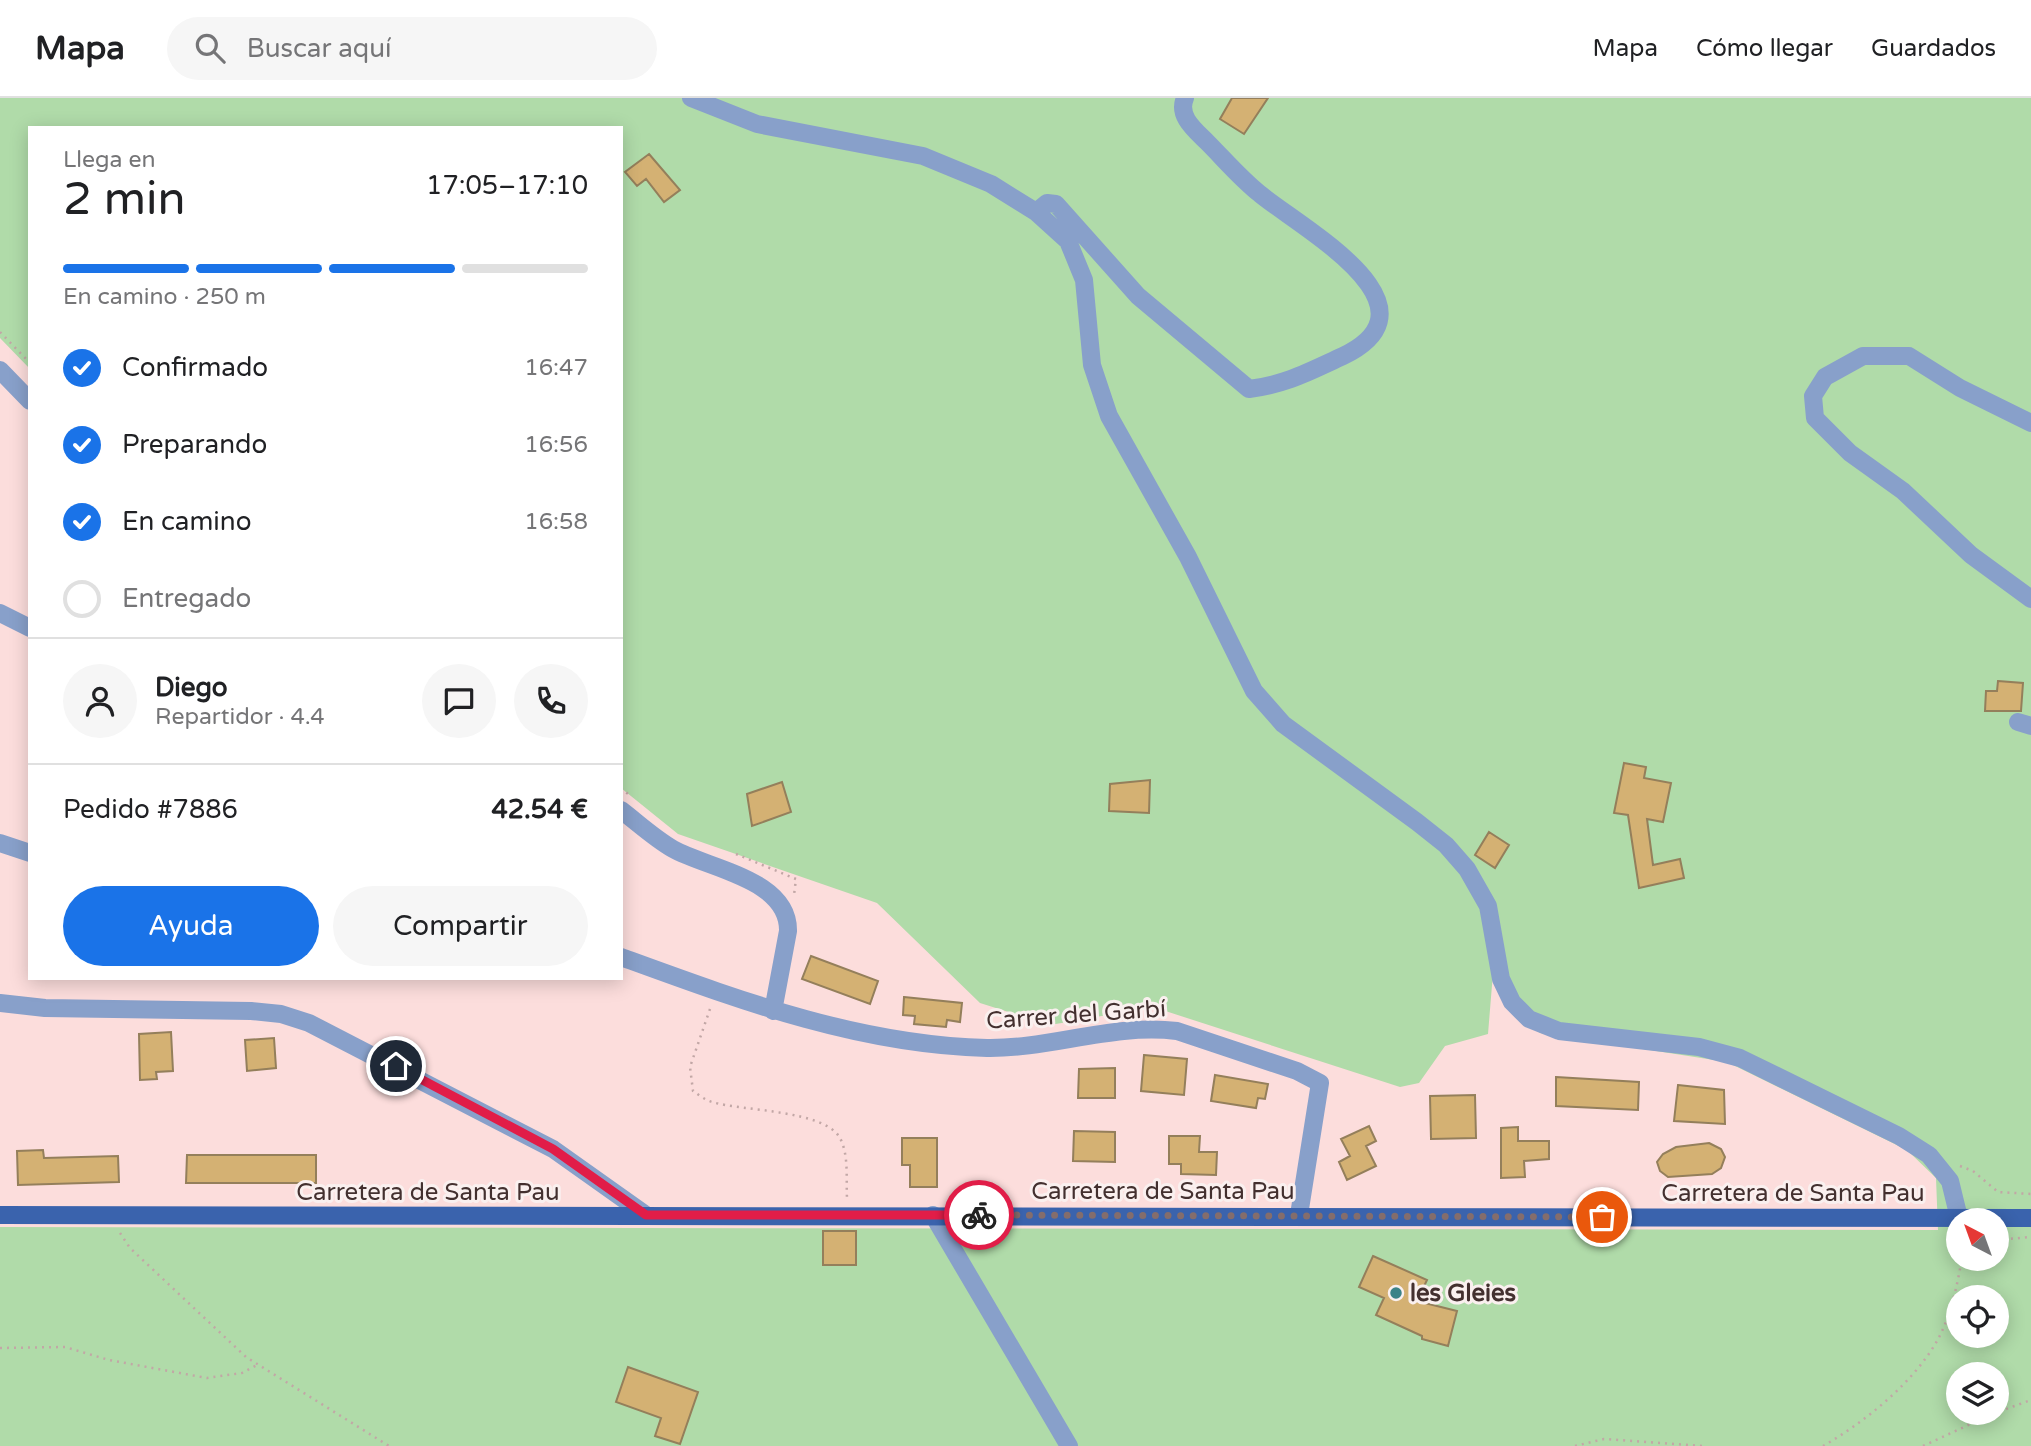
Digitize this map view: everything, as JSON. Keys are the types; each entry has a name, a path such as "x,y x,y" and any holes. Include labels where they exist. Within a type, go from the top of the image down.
{"main road":[{"name":"Carretera de Santa Pau","path":"0,1215 1946,1218"},
{"name":"Carretera de Santa Pau","path":"2009,1218 2031,1218"}],"street":[{"path":"691,98 757,124 923,156 991,184 1036,212 1068,241 1084,280 1092,365 1109,416 1188,557 1254,691 1283,724 1417,822 1446,845 1467,869 1488,906 1501,979 1512,1002 1529,1020 1559,1031 1699,1047 1740,1058 1899,1136 1929,1155 1950,1181 1957,1208"},
{"path":"1036,212 1046,203 1056,204 1138,296 1249,389 1283,385 1354,351 1374,334 1381,311 1374,290 1354,265 1257,192 1219,154 1184,115 1182,106 1185,98"},
{"path":"2031,423 1960,388 1909,356 1863,356 1825,377 1813,396 1815,418 1850,453 1903,492 1971,555 2031,600"},
{"path":"0,370 28,399"},
{"path":"0,613 28,627"},
{"path":"623,811 675,850 764,888 780,902 788,920 788,931 773,1011"},
{"path":"0,843 28,852"},
{"name":"Carrer del Garbí","path":"623,958 773,1011 821,1024 914,1041 985,1048 1038,1046 1116,1032 1161,1029 1177,1031 1297,1071 1320,1083 1299,1215"},
{"path":"0,1003 45,1009 251,1011 281,1014 309,1023 553,1149 646,1215"},
{"path":"933,1215 1069,1446"}],"path":[{"path":"0,332 28,361"},
{"path":"716,991 690,1067 693,1091 709,1101 811,1119 830,1126 840,1139 845,1158 848,1215"},
{"path":"1945,1175 1958,1166 1964,1166 1998,1192 2031,1194"},
{"path":"121,1216 120,1232 130,1248 246,1357 389,1446"},
{"path":"2009,1239 2031,1237"},
{"path":"1823,1446 1848,1432 1905,1381 1937,1340 1956,1292 1960,1271"},
{"path":"0,1348 65,1347 108,1360 207,1378 242,1374 258,1365"},
{"path":"1923,1446 1990,1415 2031,1400"},
{"path":"1575,1446 1604,1439 1702,1446"}],"green space":[{"path":"0,98 2031,98 2031,1446 0,1446 0,1227 1938,1230 1936,1178 1907,1150 1727,1062 1540,1033 1509,1009 1493,973 1488,1034 1445,1046 1419,1083 1400,1087 1153,1007 1050,1025 980,1003 877,903 678,834 623,790 623,126 28,126 28,367 0,338"}],"building":[{"path":"1232,98 1268,98 1244,134 1220,119"},
{"path":"649,154 680,190 664,202 646,179 637,186 625,172"},
{"path":"1998,681 2023,683 2021,711 1985,711 1986,691 1997,691"},
{"path":"1624,763 1646,767 1644,778 1671,783 1663,822 1647,819 1653,865 1680,859 1684,878 1639,888 1628,815 1614,813"},
{"path":"1150,780 1149,813 1109,811 1110,784"},
{"path":"782,782 791,812 752,826 747,794"},
{"path":"1489,832 1509,845 1495,868 1475,855"},
{"path":"811,956 878,981 870,1004 802,979"},
{"path":"904,997 962,1003 960,1022 947,1020 946,1027 914,1024 915,1016 903,1015"},
{"path":"171,1032 173,1071 156,1072 157,1079 140,1080 139,1034"},
{"path":"274,1038 276,1068 247,1071 245,1040"},
{"path":"1144,1055 1187,1059 1184,1095 1141,1091"},
{"path":"1115,1068 1115,1098 1078,1098 1079,1069"},
{"path":"1215,1075 1268,1084 1265,1099 1258,1098 1256,1108 1211,1101"},
{"path":"1556,1077 1639,1082 1638,1110 1556,1106"},
{"path":"1678,1085 1724,1090 1725,1124 1674,1121"},
{"path":"1475,1095 1476,1138 1431,1139 1430,1096"},
{"path":"1369,1126 1376,1141 1366,1146 1376,1166 1347,1180 1339,1162 1350,1156 1341,1139"},
{"path":"1518,1127 1518,1141 1549,1141 1549,1159 1524,1161 1525,1177 1501,1178 1501,1128"},
{"path":"1074,1131 1115,1132 1115,1162 1073,1161"},
{"path":"1169,1136 1200,1136 1199,1152 1217,1152 1216,1175 1181,1174 1181,1164 1169,1164"},
{"path":"902,1138 937,1138 937,1187 910,1187 910,1165 902,1165"},
{"path":"1709,1143 1721,1149 1725,1157 1721,1168 1712,1174 1668,1177 1660,1171 1657,1162 1663,1154 1676,1147"},
{"path":"43,1150 44,1158 118,1156 119,1182 18,1185 17,1151"},
{"path":"187,1155 316,1155 316,1183 186,1183"},
{"path":"823,1231 856,1231 856,1265 823,1265"},
{"name":"les Gleies","path":"1373,1256 1427,1280 1417,1301 1457,1311 1448,1346 1422,1339 1422,1336 1376,1315 1384,1298 1359,1287"},
{"path":"628,1367 698,1392 680,1444 655,1436 661,1418 616,1402"}],"way so far":[{"path":"979,1215 1602,1217"}],"place":[{"name":"les Gleies","path":"1396,1293"}],"route":[{"path":"396,1066 553,1149 646,1215 979,1215"}]}
